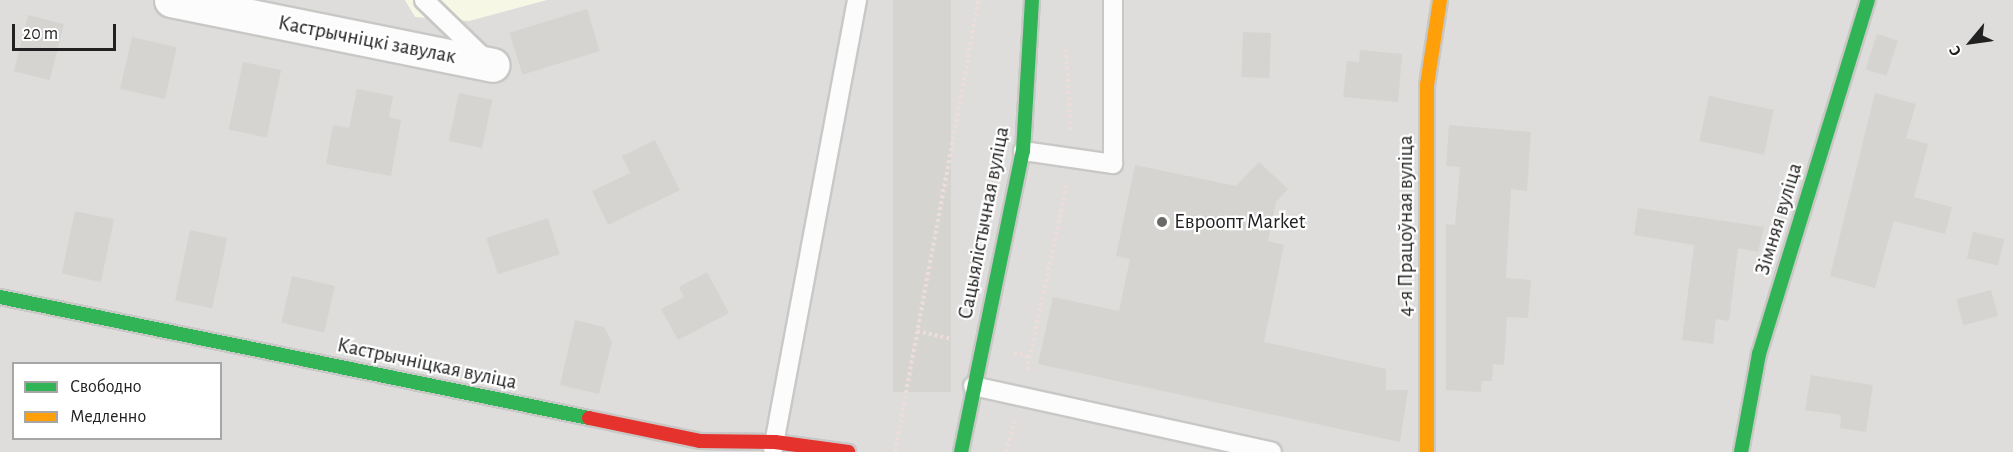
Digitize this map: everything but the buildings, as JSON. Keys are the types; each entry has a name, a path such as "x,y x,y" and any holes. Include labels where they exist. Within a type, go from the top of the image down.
{"street":[{"name":"Кастрычніцкі завулак","path":"171,0 492,65"},
{"name":"Сацыялістычная вуліца","path":"961,452 1023,151 1032,0"},
{"name":"4-я Працоўная вуліца","path":"1427,452 1427,85 1440,0"},
{"name":"Зімняя вуліца","path":"1741,452 1759,354 1868,0"},
{"name":"Кастрычніцкая вуліца","path":"0,297 700,441 848,452"}],"lane":[{"path":"424,0 492,65"},
{"path":"774,447 857,0"},
{"path":"1023,151 1073,156 1113,164 1113,0"},
{"path":"973,386 1272,452"}],"path":[{"path":"895,452 979,0"},
{"path":"1006,452 1022,396 1073,156 1065,36"}],"shaded area":[{"path":"0,0 2013,0 2013,452 0,452"},
{"path":"405,0 547,0 469,21 415,17"}],"traffic: fast":[{"path":"961,452 1023,151 1032,0"},
{"path":"1741,452 1759,354 1868,0"},
{"path":"0,297 589,418"}],"traffic: slow":[{"path":"1427,452 1427,85 1440,0"}],"traffic: jam":[{"path":"589,418 700,441 775,442 848,452"}],"place":[{"name":"Евроопт Market","path":"1162,222"}]}
